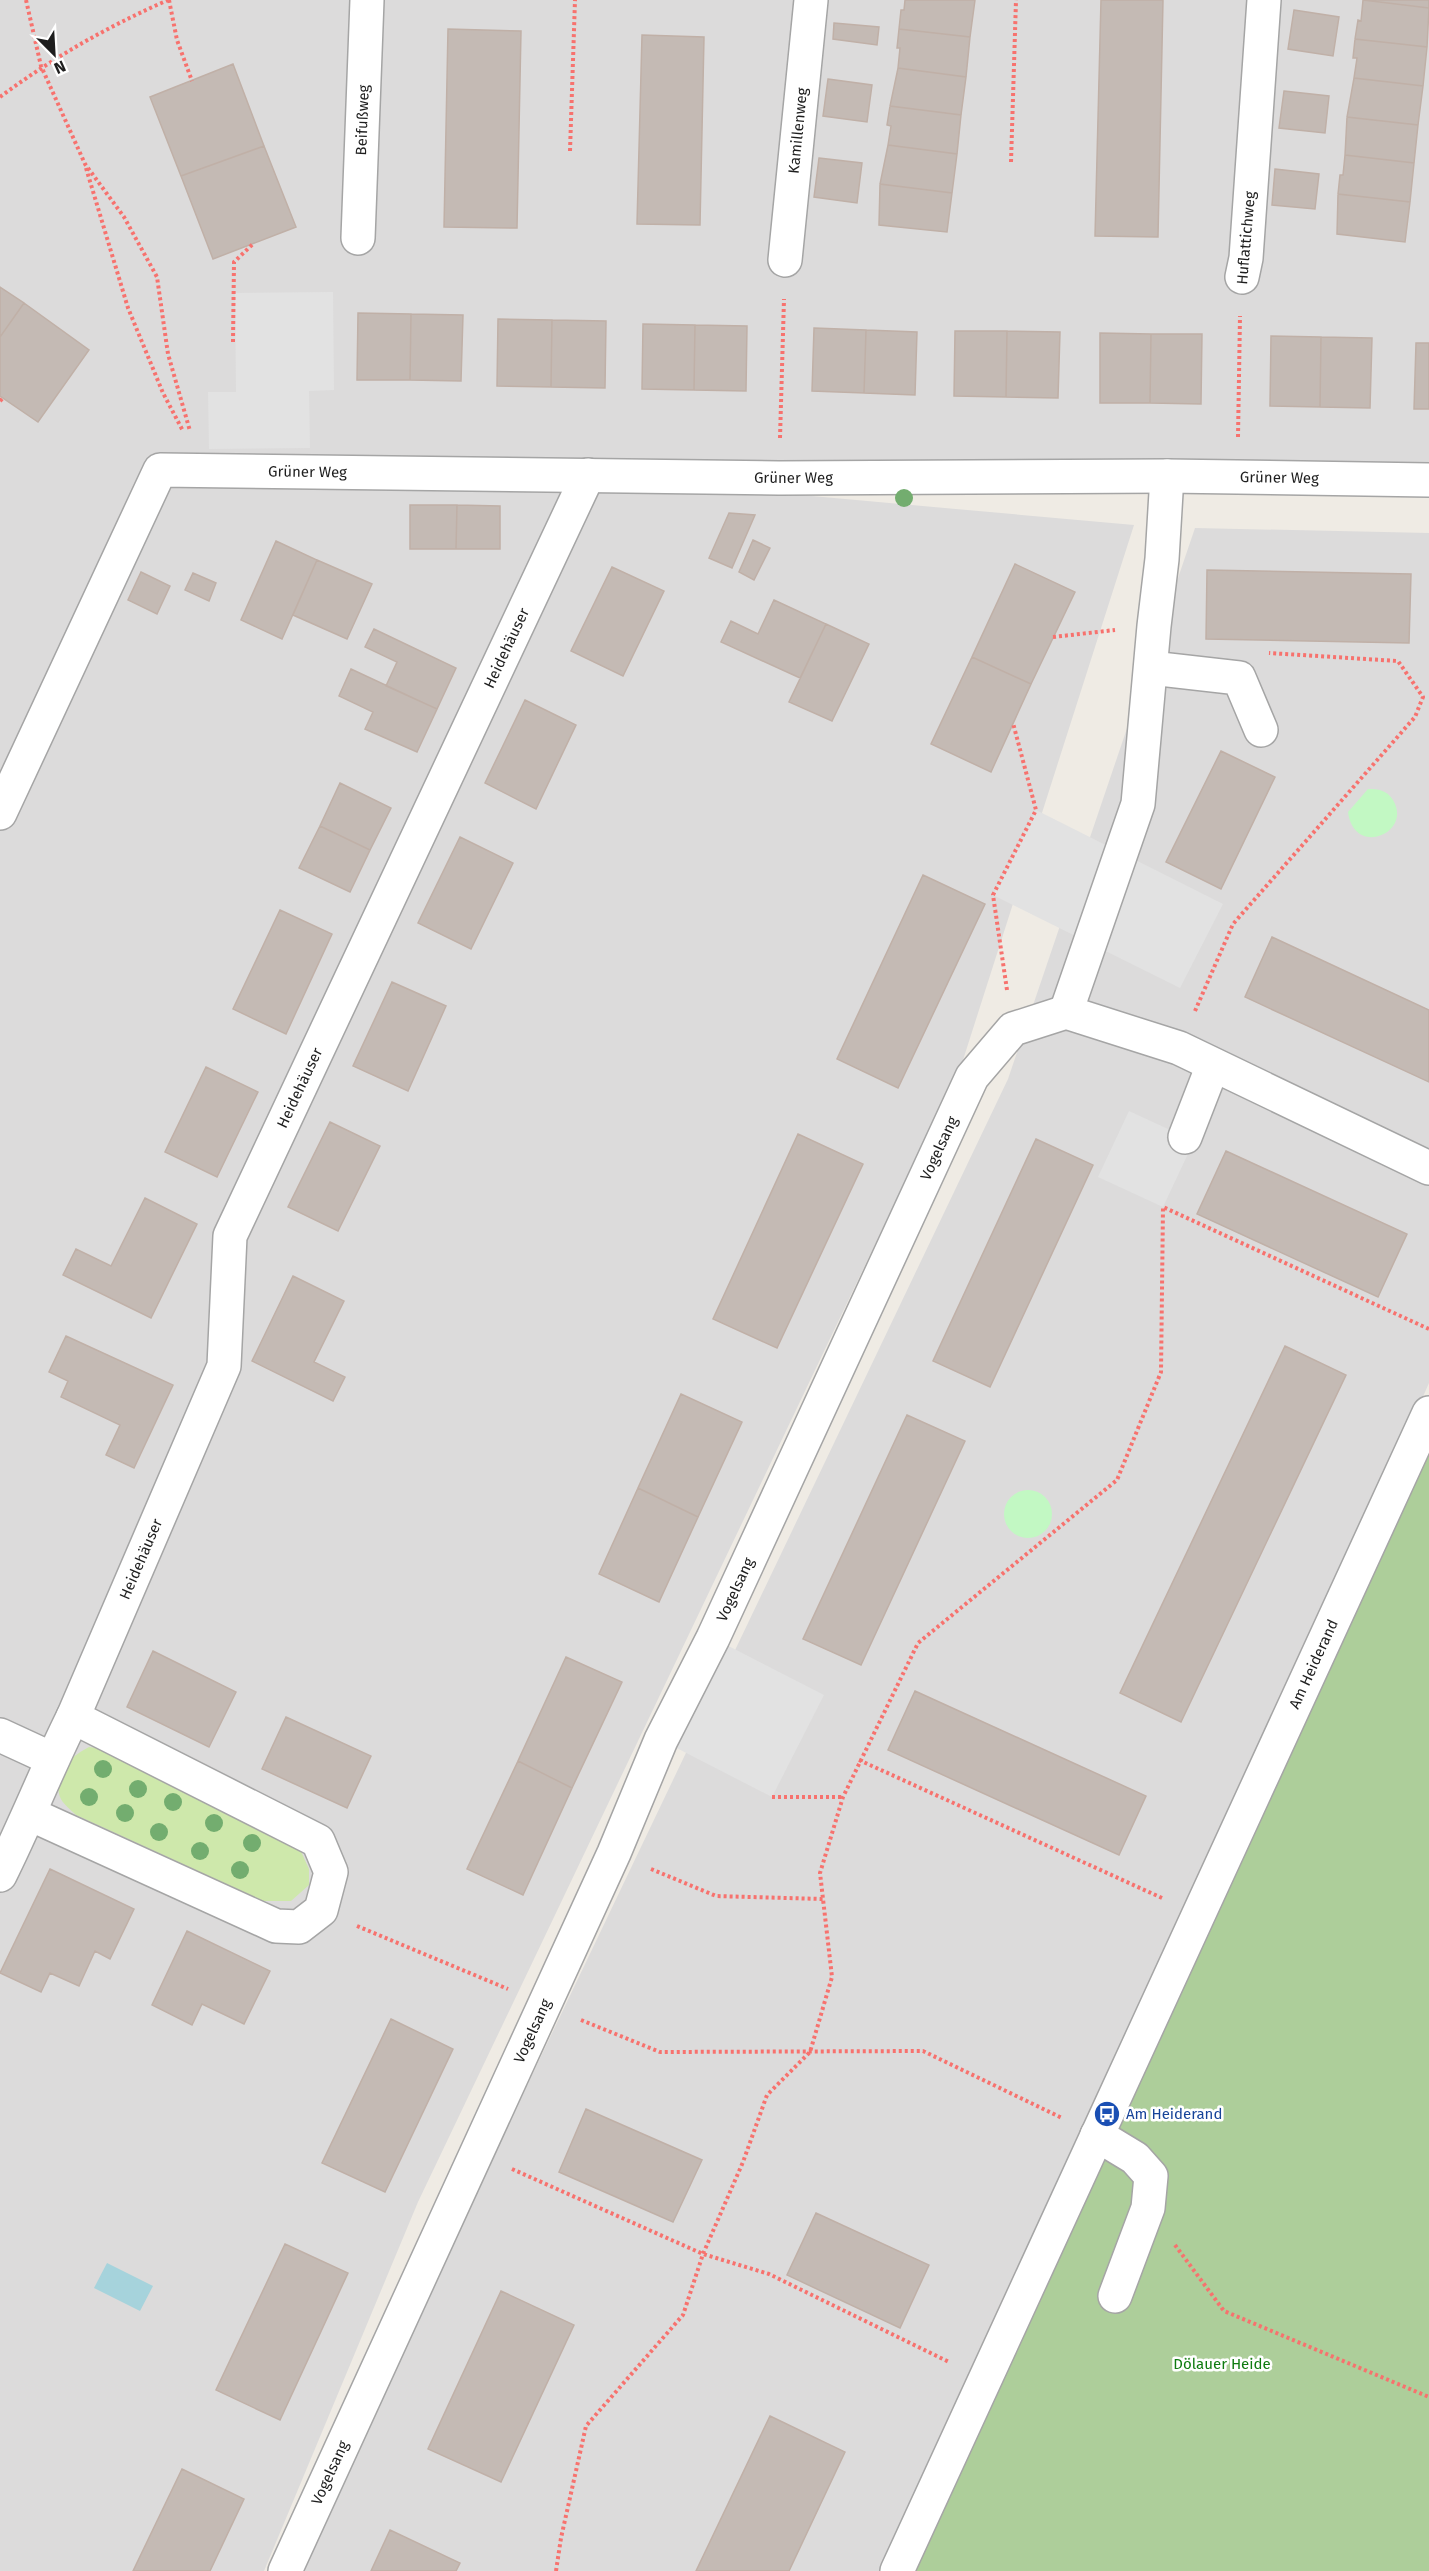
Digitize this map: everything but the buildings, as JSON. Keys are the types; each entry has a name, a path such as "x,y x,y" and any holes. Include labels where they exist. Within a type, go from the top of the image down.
{"street":[{"name":"Beifußweg","path":"358,238 367,0"},
{"name":"Kamillenweg","path":"785,260 811,0"},
{"name":"Huflattichweg","path":"1242,277 1246,258 1264,0"},
{"name":"Grüner Weg","path":"0,813 160,470 779,478 1167,476 1429,480"},
{"name":"Heidehäuser","path":"0,1875 73,1717 224,1366 230,1236 588,475"},
{"path":"1066,1012 1138,804 1162,559 1167,476"},
{"path":"1151,668 1239,678 1261,730"},
{"path":"1013,1029 1066,1012 1179,1048 1429,1168"},
{"name":"Vogelsang","path":"285,2571 614,1853 661,1740 713,1638 972,1077 1013,1029"},
{"path":"1185,1137 1213,1065"},
{"name":"Am Heiderand","path":"897,2571 1429,1413"},
{"path":"30,1814 276,1926 298,1927 321,1910 331,1872 318,1841 73,1717"},
{"path":"0,1735 52,1759"},
{"path":"1097,2135 1135,2158 1151,2176 1148,2208 1114,2296"}],"path":[{"path":"26,0 41,66 85,164 128,308 163,393 187,438"},
{"path":"0,97 41,66 111,26 169,0 177,40 192,81"},
{"path":"570,151 575,0"},
{"path":"1011,162 1016,0"},
{"path":"85,164 124,217 157,277 168,354 191,432"},
{"path":"233,342 234,262 254,243"},
{"path":"779,478 785,260"},
{"name":"Huflattichweg","path":"1238,477 1242,277"},
{"path":"1053,637 1154,626"},
{"path":"1179,1048 1233,924 1415,717 1424,697 1398,661 1257,652"},
{"path":"1012,723 1036,810 993,895 1013,1029"},
{"path":"556,2571 586,2426 682,2315 703,2254 743,2162 767,2095 810,2052 832,1977 820,1873 843,1797 859,1760 918,1643 1117,1480 1161,1372 1163,1207 1429,1329"},
{"path":"859,1760 1198,1915"},
{"path":"772,1797 843,1797"},
{"path":"614,1853 716,1896 823,1899"},
{"path":"321,1910 660,2052 923,2051 1097,2135"},
{"path":"476,2153 703,2254 769,2274 986,2380"},
{"path":"1148,2208 1224,2311 1429,2397"}],"shaded area":[{"path":"0,0 1429,0 1429,475 587,476 228,1236 222,1365 0,1853"},
{"path":"333,292 334,390 309,391 310,448 209,449 208,392 236,392 235,293"},
{"path":"588,476 1134,525 963,1060 418,2202 264,2571 0,2571 0,1856 225,1366 234,1233"},
{"path":"1195,528 1429,533 1429,1383 986,2380 893,2571 295,2571 1008,1079"},
{"path":"1036,810 1223,904 1180,988 993,895"},
{"path":"1129,1111 1194,1141 1163,1207 1098,1177"},
{"path":"713,1638 824,1695 772,1797 661,1740"}],"green space":[{"path":"1368,789 1388,794 1397,812 1395,822 1380,836 1370,837 1360,834 1352,826 1348,812"},
{"name":"Dölauer Heide","path":"1429,1426 1429,2571 898,2571"},
{"path":"1023,1490 1033,1490 1045,1497 1052,1509 1052,1519 1045,1531 1033,1538 1023,1538 1008,1527 1004,1519 1004,1509 1015,1494"},
{"path":"89,1747 113,1750 299,1847 309,1869 309,1885 291,1901 263,1901 76,1815 61,1799 58,1780 64,1766"}],"water":[{"path":"107,2263 153,2286 140,2311 94,2288"}],"place":[{"name":"Am Heiderand","path":"1107,2114"}]}
